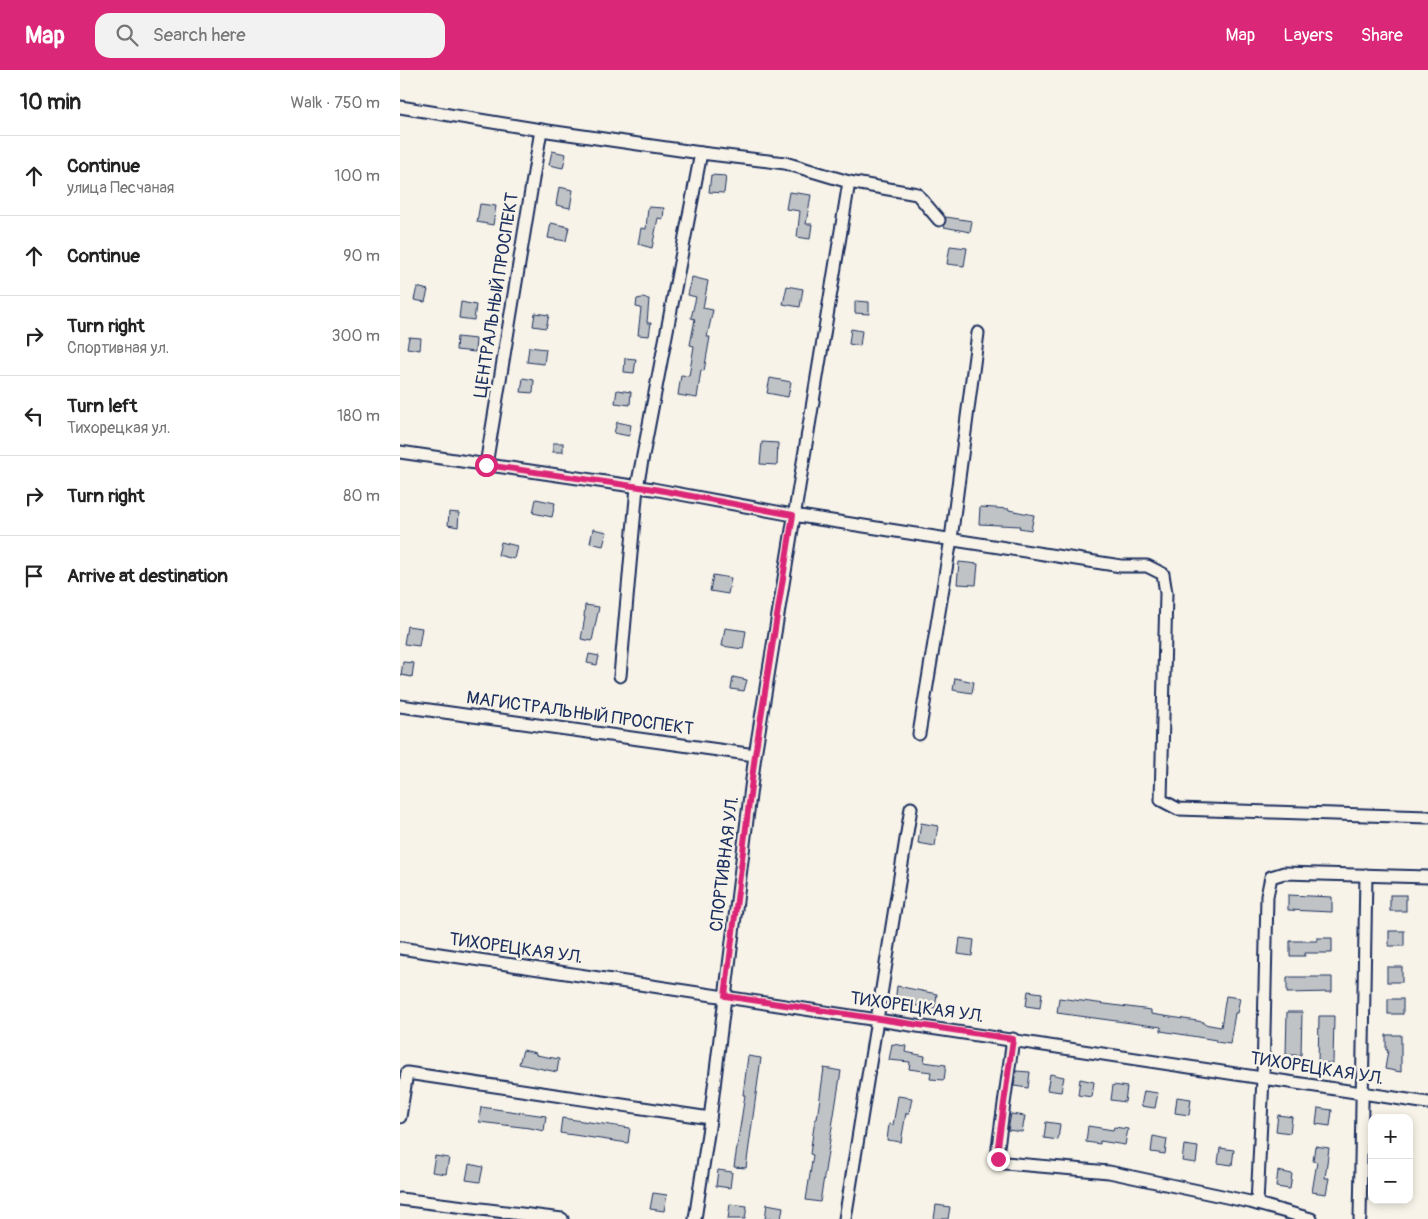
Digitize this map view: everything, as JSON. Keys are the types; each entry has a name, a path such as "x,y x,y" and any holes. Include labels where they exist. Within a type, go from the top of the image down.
{"street":[{"path":"400,107 701,153 785,162 849,182 917,194 938,220"},
{"name":"ЦЕНТРАЛЬНЫЙ ПРОСПЕКТ","path":"486,465 541,130"},
{"path":"620,676 637,487 701,153"},
{"name":"СПОРТИВНАЯ УЛ.","path":"695,1219 710,1118 755,755 849,182"},
{"path":"919,734 951,539 978,333"},
{"path":"400,452 654,489 793,515 1121,566 1147,566 1163,574 1166,594 1161,800 1178,809 1428,817"},
{"name":"МАГИСТРАЛЬНЫЙ ПРОСПЕКТ","path":"400,706 755,755"},
{"path":"845,1219 911,808"},
{"path":"1257,1204 1263,1078 1267,896 1271,877 1284,873 1428,877"},
{"path":"1360,1219 1366,875"},
{"name":"ТИХОРЕЦКАЯ УЛ.","path":"400,948 1428,1103"},
{"path":"1013,1039 998,1146 998,1159 1005,1163 1109,1172 1257,1204 1311,1219"},
{"path":"400,1117 407,1073 710,1118"},
{"path":"400,1199 562,1219"}],"building":[{"path":"552,151 566,154 563,168 549,165"},
{"path":"711,175 726,176 724,193 709,192"},
{"path":"559,187 573,190 570,208 556,205"},
{"path":"789,192 811,195 806,224 812,224 810,239 797,237 800,211 786,209"},
{"path":"480,204 496,206 493,225 477,222"},
{"path":"648,207 664,208 663,219 658,218 652,248 638,244 641,228 646,229"},
{"path":"946,217 972,221 970,232 944,227"},
{"path":"551,223 569,227 566,241 548,238"},
{"path":"950,246 967,248 964,266 947,264"},
{"path":"692,277 708,281 703,308 713,310 707,337 710,337 704,371 701,370 697,398 678,395 681,375 689,376 694,346 690,345 695,319 691,318 696,297 688,295"},
{"path":"787,286 803,289 800,307 783,304"},
{"path":"417,287 428,290 425,302 414,300"},
{"path":"637,299 649,299 647,323 651,323 649,336 638,335 641,308 636,307"},
{"path":"855,301 869,302 869,314 855,313"},
{"path":"461,302 476,305 474,320 459,318"},
{"path":"535,313 549,315 546,328 533,326"},
{"path":"851,329 862,331 860,346 849,344"},
{"path":"409,337 421,338 420,350 407,348"},
{"path":"457,337 476,339 475,352 456,350"},
{"path":"529,347 546,349 544,364 527,362"},
{"path":"625,358 636,359 634,373 624,372"},
{"path":"523,378 534,380 533,393 521,392"},
{"path":"770,378 791,382 788,397 767,393"},
{"path":"617,390 631,392 630,405 615,403"},
{"path":"617,422 631,425 629,436 614,433"},
{"path":"762,442 778,443 777,465 760,464"},
{"path":"553,443 563,443 563,452 553,452"},
{"path":"536,499 555,503 552,517 533,513"},
{"path":"980,507 1009,509 1034,515 1031,530 1019,528 1020,526 979,524"},
{"path":"449,512 459,513 458,527 448,525"},
{"path":"593,529 607,532 603,546 590,543"},
{"path":"501,542 517,546 514,559 498,555"},
{"path":"959,562 978,564 976,585 957,584"},
{"path":"713,575 731,578 728,594 710,591"},
{"path":"585,605 599,607 592,641 581,639"},
{"path":"407,626 422,628 419,646 404,644"},
{"path":"725,628 746,631 743,649 722,646"},
{"path":"589,654 599,656 597,665 587,663"},
{"path":"403,662 414,663 412,677 401,675"},
{"path":"733,677 747,680 744,691 731,689"},
{"path":"955,678 974,682 972,693 953,690"},
{"path":"921,823 938,826 935,846 918,843"},
{"path":"1288,895 1332,897 1332,912 1288,910"},
{"path":"1390,895 1406,895 1406,911 1390,911"},
{"path":"1389,931 1404,931 1404,946 1389,946"},
{"path":"960,938 974,940 972,956 958,954"},
{"path":"1317,938 1332,938 1332,953 1305,953 1305,956 1290,956 1290,941 1317,941"},
{"path":"1387,967 1402,967 1402,982 1387,982"},
{"path":"1287,977 1332,977 1332,992 1287,993"},
{"path":"897,986 937,994 935,1009 895,1002"},
{"path":"1028,991 1042,993 1040,1008 1026,1006"},
{"path":"1226,996 1240,998 1237,1013 1235,1013 1230,1044 1161,1031 1161,1027 1057,1013 1059,998 1151,1010 1151,1014 1204,1022 1204,1024 1221,1027"},
{"path":"1388,999 1403,999 1403,1014 1388,1014"},
{"path":"1287,1012 1302,1012 1301,1055 1286,1055"},
{"path":"1319,1016 1334,1016 1333,1063 1318,1063"},
{"path":"1386,1035 1401,1035 1401,1072 1385,1069 1388,1050 1386,1050"},
{"path":"892,1044 906,1046 905,1052 925,1056 924,1062 946,1065 944,1080 930,1079 931,1072 909,1069 910,1062 889,1060"},
{"path":"523,1050 536,1053 536,1055 559,1059 557,1072 519,1064"},
{"path":"748,1056 761,1058 746,1168 734,1167 745,1095 743,1095"},
{"path":"824,1068 841,1071 820,1202 806,1200 813,1155 810,1154"},
{"path":"1016,1071 1030,1072 1028,1088 1014,1086"},
{"path":"1050,1074 1064,1077 1061,1092 1047,1090"},
{"path":"1080,1079 1094,1082 1092,1097 1078,1095"},
{"path":"1113,1085 1127,1087 1125,1102 1111,1100"},
{"path":"1144,1091 1158,1093 1155,1108 1141,1106"},
{"path":"898,1096 912,1098 909,1113 906,1113 901,1142 887,1140 889,1124 893,1125"},
{"path":"1177,1097 1191,1099 1189,1115 1175,1113"},
{"path":"481,1107 546,1116 544,1131 479,1122"},
{"path":"1318,1108 1332,1110 1330,1126 1316,1124"},
{"path":"1011,1114 1025,1116 1022,1132 1008,1130"},
{"path":"1278,1115 1292,1117 1290,1133 1276,1131"},
{"path":"562,1118 630,1128 628,1143 560,1133"},
{"path":"1046,1122 1060,1124 1058,1140 1044,1138"},
{"path":"1088,1126 1113,1130 1114,1127 1128,1129 1125,1145 1100,1141 1100,1144 1086,1142"},
{"path":"1153,1136 1167,1139 1165,1154 1151,1152"},
{"path":"1184,1145 1198,1147 1196,1163 1182,1161"},
{"path":"1315,1146 1329,1148 1325,1178 1329,1178 1326,1194 1312,1192 1317,1162 1313,1161"},
{"path":"1220,1148 1234,1150 1232,1165 1218,1163"},
{"path":"435,1156 449,1158 446,1174 432,1172"},
{"path":"469,1164 483,1167 480,1182 466,1180"},
{"path":"718,1170 732,1172 730,1188 716,1186"},
{"path":"1278,1171 1292,1174 1290,1189 1276,1187"},
{"path":"653,1193 667,1195 664,1211 650,1209"},
{"path":"730,1204 747,1206 745,1219 728,1219"},
{"path":"767,1204 783,1207 781,1219 765,1219"},
{"path":"936,1205 950,1207 948,1219 934,1219"}],"route":[{"path":"486,465 654,489 793,515 755,755 725,996 1013,1039 998,1146 998,1159"}]}
